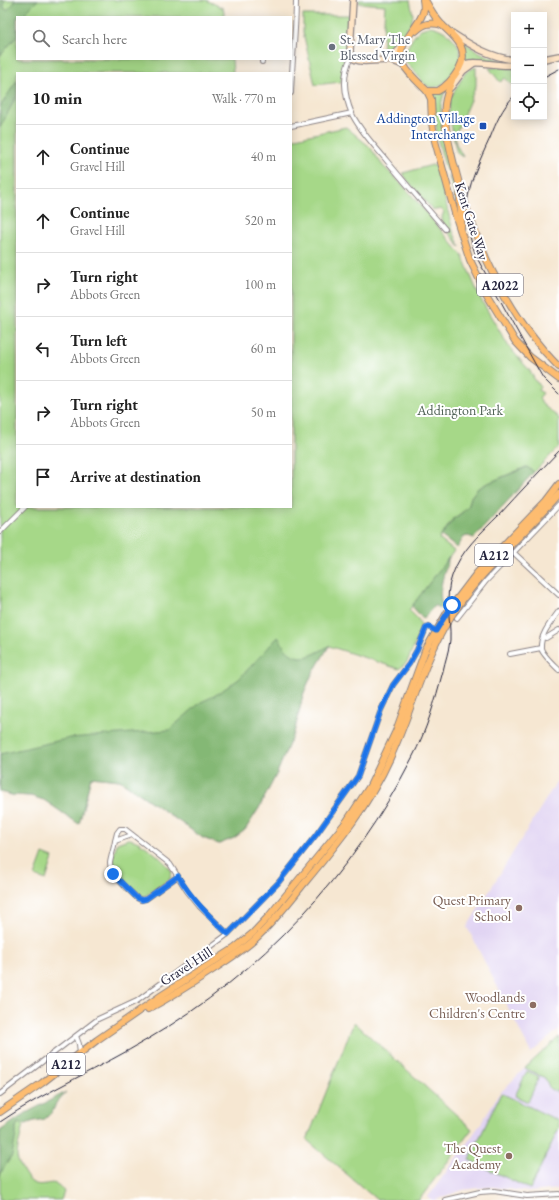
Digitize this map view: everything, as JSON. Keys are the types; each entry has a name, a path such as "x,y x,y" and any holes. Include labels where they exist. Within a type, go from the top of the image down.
{"main road":[{"path":"424,0 442,25 458,40 462,52 462,62 452,80 438,92 427,91 405,67 401,59 402,46 422,17 424,0"},
{"path":"411,34 422,25 428,23 442,25"},
{"name":"Kent Gate Way","path":"452,80 445,103 447,132 461,190 482,249 510,303 536,342 559,367"},
{"name":"Kent Gate Way","path":"427,91 431,99 432,123 435,141 470,260 506,327 519,346 530,357 559,378"},
{"path":"461,190 459,199 462,220 461,232"},
{"name":"Gravel Hill","path":"0,1112 42,1083 97,1040 230,951 253,933 269,916 338,834 363,798 383,760 402,716 420,662 448,611 477,573 546,501 559,484"},
{"name":"Gravel Hill","path":"132,1016 162,1002 254,940 279,914 343,836 367,803 383,773 401,734 430,655 449,620 466,600 482,576 559,494"}],"street":[{"path":"292,50 296,18 296,0"},
{"path":"353,0 350,51 351,57 348,63 345,83 347,98 352,113 358,124 373,144 445,229"},
{"path":"448,30 481,51 500,58 511,60"},
{"path":"385,59 395,54 402,46"},
{"path":"547,58 559,56"},
{"path":"351,57 358,61 385,59 399,62 405,67"},
{"path":"291,72 292,60"},
{"path":"456,73 463,65 469,63 511,65"},
{"path":"448,94 457,78 474,63"},
{"path":"292,126 352,113"},
{"path":"434,217 440,213"},
{"name":"Gravel Hill","path":"457,618 466,600 559,505"},
{"path":"0,532 24,508"},
{"path":"513,552 559,595"},
{"path":"559,611 548,626 543,637 541,648 559,670"},
{"name":"Gravel Hill","path":"0,1094 98,1019 137,1000 228,934 278,883 316,835 358,776 381,710 393,685 409,664 427,627 436,631"},
{"path":"543,637 546,638 559,630"},
{"path":"510,654 541,648"},
{"path":"178,876 146,899 142,900 137,898 113,874 111,869 110,863 117,833 120,829 125,829 170,864 178,876 187,891 199,906 228,934"},
{"path":"115,841 132,835"},
{"path":"76,1036 80,1053"},
{"path":"445,1200 480,1192 494,1191 527,1196 559,1194"}],"shaded area":[{"path":"559,778 559,1029 531,1053 467,927"},
{"name":"The Quest Academy","path":"525,1068 545,1078 550,1089 559,1093 559,1189 529,1192 493,1187 479,1188 463,1190 436,1200 431,1200 428,1197 480,1125 498,1095"}],"green space":[{"name":"Addington Park","path":"0,0 206,0 223,8 225,16 16,16 16,60 232,60 233,72 16,72 16,508 292,508 292,139 346,127 370,147 383,166 402,184 462,255 480,298 509,347 539,384 540,387 538,390 543,393 539,398 542,404 559,418 559,447 534,472 526,467 477,489 471,497 469,505 464,511 453,519 439,539 454,551 409,610 418,619 422,628 407,662 399,669 329,646 311,676 303,695 295,729 277,773 259,808 245,830 234,838 219,844 203,838 120,780 91,777 79,824 44,800 31,796 12,795 0,792"},
{"path":"0,0 4,0 4,8 7,10 14,3 14,0 38,0 26,12 25,16 16,16 16,37 0,56"},
{"path":"359,0 410,0 413,15 411,24 391,49 382,53 385,5 359,3"},
{"path":"303,15 349,15 341,82 315,85 303,32"},
{"path":"430,26 436,27 448,34 453,38 460,49 459,62 457,66 446,81 436,87 426,85 408,64 405,58 408,46 416,34 421,29"},
{"path":"460,39 472,48 484,54 496,59 511,62 476,59 464,61"},
{"path":"476,67 476,86 457,130 455,139 463,157 458,154 456,150 449,113 450,99 465,73"},
{"path":"511,67 511,84 505,78 500,82 489,68"},
{"path":"16,82 16,97 0,128 0,107"},
{"path":"445,89 441,105 441,119 455,177 453,178 450,170 446,170 437,137 434,99 432,94"},
{"path":"432,165 437,167 453,231 460,247 448,232 449,230 442,220 444,212 441,209 432,209 407,180 403,173"},
{"path":"448,174 452,181 456,181 459,193 458,206 457,206"},
{"path":"527,467 534,472 474,538 468,536 464,537 457,548 441,536 454,519 469,505 471,497 477,489"},
{"path":"449,557 443,575 440,595 443,607 441,609 435,605 423,619 412,606"},
{"path":"278,637 288,652 300,657 310,656 329,646 311,676 303,695 295,729 277,773 259,808 245,830 234,838 219,844 203,838 120,780 91,777 79,824 44,800 31,796 12,795 0,792 0,778 2,778 0,776 0,754 70,738 169,730 201,702 214,696 239,679"},
{"path":"128,839 139,842 152,851 165,862 172,872 170,879 145,896 138,896 115,873 114,870 113,858 117,843"},
{"path":"43,854 53,858 46,880 35,876"},
{"path":"354,1022 472,1129 419,1200 377,1200 307,1140"},
{"path":"559,1037 559,1093 550,1089 545,1078 525,1068"},
{"path":"527,1071 539,1077 528,1102 515,1096"},
{"path":"66,1092 56,1103 53,1111 45,1119 23,1125 18,1123 16,1127 12,1156 0,1176 0,1131 26,1113"},
{"path":"501,1093 559,1121 559,1128 530,1189 469,1160"},
{"path":"15,1121 23,1125 18,1145 17,1157 23,1171 28,1179 33,1183 42,1185 53,1183 57,1184 64,1192 61,1200 0,1200 0,1131"}],"tram line":[{"path":"547,75 559,69"},
{"path":"511,100 500,116 471,183 468,196 468,224 477,258 543,378 559,394"},
{"path":"0,1122 36,1100 130,1050 189,1013 229,984 266,952 300,917 332,880 362,842 388,801 412,758 426,726 437,693 449,648 450,632 448,592 452,576 460,558 478,536 559,451"}],"place":[{"name":"St. Mary The Blessed Virgin","path":"332,47"},
{"name":"Addington Village Interchange","path":"483,126"},
{"name":"Quest Primary School","path":"519,908"},
{"name":"Woodlands Children's Centre","path":"533,1005"},
{"name":"The Quest Academy","path":"509,1156"}],"route":[{"path":"113,874 137,898 142,900 146,899 178,876 187,891 199,906 228,934 278,883 316,835 358,776 381,710 393,685 409,664 417,650 426,628 429,627 436,631 452,605"}]}
